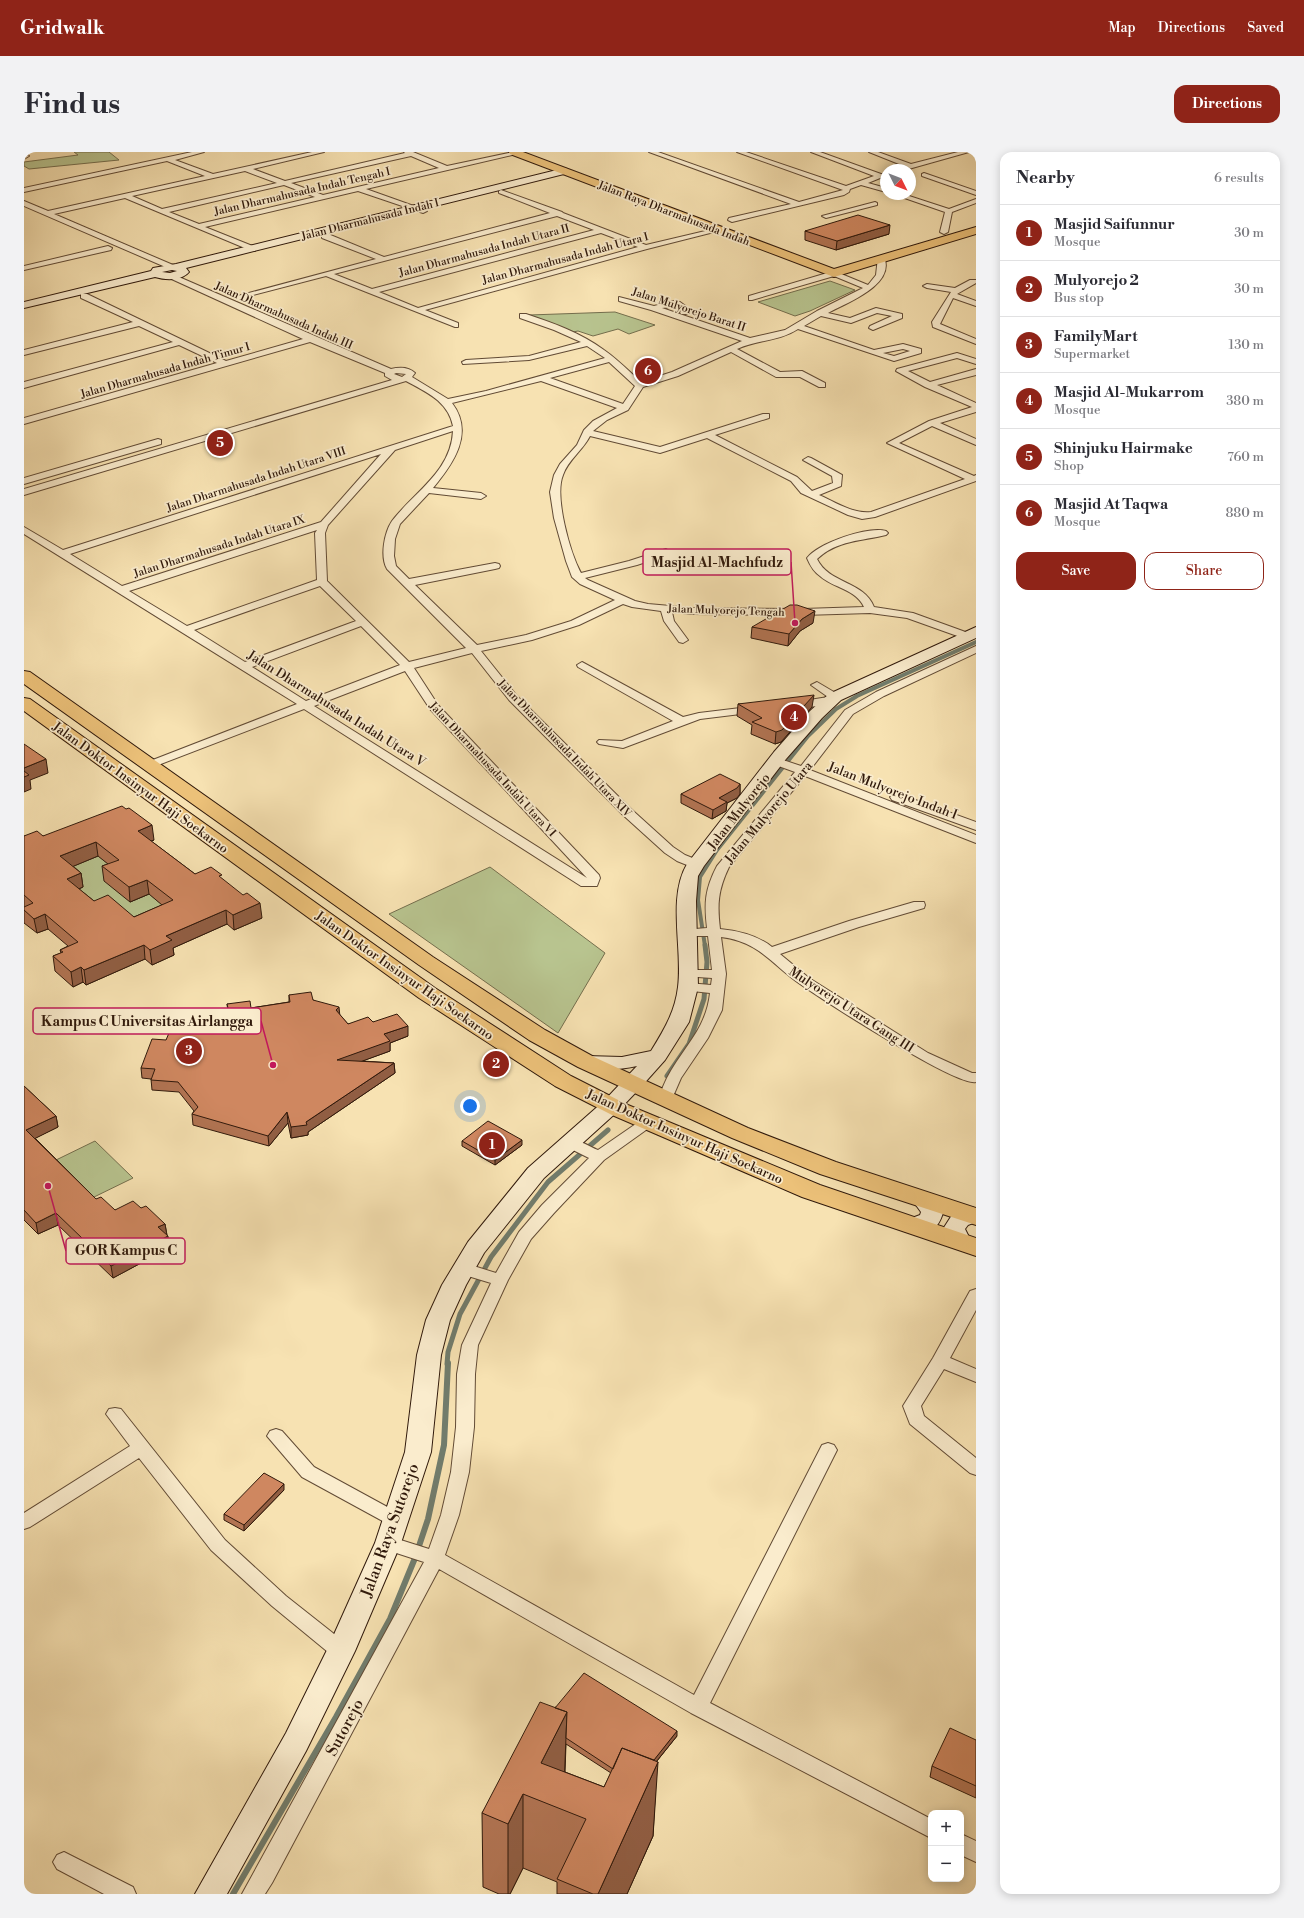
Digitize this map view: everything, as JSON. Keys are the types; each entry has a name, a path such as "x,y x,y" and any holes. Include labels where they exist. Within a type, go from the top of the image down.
{"main road":[{"name":"Jalan Raya Dharmahusada Indah","path":"516,153 834,273"},
{"path":"541,162 556,159"},
{"name":"Jalan Dharmahusada Indah I","path":"24,305 325,236 419,210 501,192 569,173"},
{"name":"Jalan Dharmahusada Indah I","path":"24,310 84,296 252,249 569,173"},
{"path":"670,212 688,207"},
{"name":"Jalan Raya Dharmahusada Indah","path":"720,215 747,226"},
{"path":"822,269 839,261 976,222"},
{"path":"834,273 976,230"},
{"name":"Jalan Mulyorejo","path":"649,1090 658,1056 670,1039 679,1022 691,980 690,933 687,901 689,876 696,864 781,761 820,710 834,699 971,640"},
{"name":"Jalan Doktor Insinyur Haji Soekarno","path":"24,676 426,961 536,1035 586,1062 762,1142 828,1168 924,1201 974,1216"},
{"name":"Jalan Doktor Insinyur Haji Soekarno","path":"24,702 426,993 564,1081 629,1114 811,1192 968,1244"},
{"path":"586,1062 622,1063 658,1056"},
{"name":"Jalan Raya Sutorejo","path":"210,1894 278,1776 341,1651 395,1537 418,1452 429,1355 438,1320 468,1270 476,1248 536,1173 573,1144 629,1114 649,1090"},
{"path":"912,1226 929,1220 933,1211 924,1201"},
{"path":"968,1244 954,1229 960,1220 974,1216"}],"street":[{"path":"24,190 183,152"},
{"path":"24,185 166,156 201,152"},
{"path":"48,213 321,152"},
{"path":"652,152 797,204"},
{"path":"740,152 846,188 880,176"},
{"path":"814,152 880,174"},
{"path":"872,152 904,164"},
{"path":"933,152 945,156"},
{"path":"916,164 966,152"},
{"path":"162,211 409,153 446,168"},
{"name":"Jalan Dharmahusada Indah Tengah I","path":"199,226 516,153"},
{"path":"24,154 26,156 24,157"},
{"path":"166,156 212,176"},
{"path":"246,169 322,197"},
{"path":"924,175 976,193"},
{"path":"862,183 880,188"},
{"path":"732,220 846,193 846,188"},
{"path":"360,189 419,210"},
{"name":"Jalan Dharmahusada Indah Utara II","path":"501,192 560,213 645,247"},
{"path":"126,196 252,249"},
{"path":"820,199 850,210"},
{"path":"915,200 949,211 976,201"},
{"name":"Jalan Dharmahusada Indah III","path":"24,203 48,213 311,339 389,373"},
{"path":"826,216 875,204"},
{"name":"Jalan Dharmahusada Indah III","path":"24,211 108,248 238,297 252,304"},
{"path":"944,232 949,211"},
{"path":"238,297 560,213"},
{"name":"Jalan Dharmahusada Indah Utara II","path":"371,292 602,230"},
{"name":"Jalan Dharmahusada Indah Utara I","path":"418,310 645,247 718,230"},
{"path":"325,236 384,259"},
{"path":"24,268 108,248"},
{"path":"666,552 633,563 577,577 554,502 554,485 562,467 580,446 587,432 597,422 625,408 635,396 640,385 675,374 749,341 783,335 820,313 869,288 880,276 882,267 881,259"},
{"path":"778,281 822,269"},
{"path":"752,298 834,273 869,288"},
{"path":"327,274 455,325"},
{"path":"973,282 961,286 953,293 936,322 936,325 976,342"},
{"path":"927,286 953,293 976,304"},
{"path":"756,288 754,290 756,292 764,295"},
{"path":"84,296 226,364"},
{"name":"Jalan Mulyorejo Barat II","path":"622,299 654,308 749,341"},
{"path":"654,308 670,302 677,303 687,310 684,312"},
{"path":"820,313 851,321 876,310 899,316 873,328"},
{"path":"523,316 557,327 580,338 611,359 640,385"},
{"path":"24,353 140,323"},
{"path":"797,326 874,352"},
{"name":"Jalan Dharmahusada Indah Timur I","path":"24,421 311,339"},
{"name":"Jalan Dharmahusada Indah III","path":"333,339 403,376"},
{"path":"24,385 180,342"},
{"path":"466,362 529,358 587,343"},
{"path":"731,349 779,375 802,374 822,385"},
{"path":"976,362 957,355 900,371 976,406"},
{"path":"446,402 503,389 611,359"},
{"path":"928,385 976,372"},
{"path":"282,405 389,373 403,376 446,402 455,415 458,427"},
{"path":"24,492 403,376"},
{"path":"541,378 625,408"},
{"path":"975,479 892,443 932,423 976,409"},
{"path":"587,432 660,450 766,416"},
{"path":"932,423 976,442"},
{"name":"Jalan Dharmahusada Indah Utara VIII","path":"62,554 458,427"},
{"name":"Jalan Dharmahusada Indah Utara XIV","path":"458,427 454,452 442,470 396,523 391,534 390,542 389,561 391,567 474,649 513,698 627,812 669,850 681,858 696,864"},
{"path":"708,434 794,479 800,487 811,495 851,513 862,516 872,515 975,479"},
{"path":"24,481 168,439"},
{"path":"185,630 322,582 320,533 324,524 391,448"},
{"path":"808,460 837,476 838,484 811,495"},
{"path":"425,490 481,496"},
{"name":"Jalan Dharmahusada Indah Utara IX","path":"121,590 324,524"},
{"name":"Jalan Dharmahusada Indah Utara V","path":"24,530 244,666 586,883 592,883 594,878"},
{"path":"870,610 868,603 860,595 821,573 814,566 812,558 819,550 832,544 883,533"},
{"path":"408,583 495,566"},
{"name":"Jalan Mulyorejo Tengah","path":"577,577 584,582 632,604 693,611 803,612 870,610 910,615 971,640"},
{"name":"Jalan Dharmahusada Indah Utara VI","path":"322,582 407,666 434,707 594,878"},
{"path":"149,765 304,704 407,666 474,649 514,642 550,632 597,614 623,600"},
{"path":"666,609 669,621 683,640"},
{"path":"244,666 363,622"},
{"name":"Jalan Mulyorejo Utara","path":"649,1090 674,1078 702,1038 715,1010 713,989 715,974 711,932 711,904 715,882 723,866 849,712 861,704 912,678 971,640"},
{"path":"582,665 682,721"},
{"path":"896,671 912,678"},
{"path":"817,685 834,699"},
{"path":"782,706 834,699"},
{"path":"603,742 623,744 699,716 766,708"},
{"name":"Jalan Mulyorejo Indah I","path":"781,761 803,767 974,832"},
{"path":"770,952 854,924 919,905"},
{"name":"Mulyorejo Utara Gang III","path":"690,933 711,932 744,937 770,952 804,981 923,1056 974,1078"},
{"path":"691,980 715,974"},
{"path":"691,980 713,989"},
{"name":"Sutorejo","path":"253,1894 268,1869 431,1557 450,1515 460,1472 465,1427 466,1374 470,1345 495,1279 525,1236 597,1156 629,1114"},
{"path":"573,1144 597,1156"},
{"path":"468,1270 495,1279"},
{"path":"976,1296 940,1361 912,1406 916,1419 976,1468"},
{"path":"940,1361 976,1376"},
{"path":"115,1414 218,1544 243,1570 278,1601 341,1651"},
{"path":"276,1436 308,1472 395,1537 698,1707 928,1827"},
{"path":"24,1522 141,1448"},
{"path":"698,1707 828,1450"},
{"path":"964,1846 976,1852"},
{"path":"64,1862 125,1894"}],"green space":[{"path":"74,152 109,152 119,160 29,169 24,166 24,162 78,155"},
{"path":"830,281 855,290 810,311 795,316 758,302"},
{"path":"615,312 655,325 629,334 618,329 593,336 578,331 573,332 529,315"},
{"path":"98,856 121,874 130,902 149,894 175,915 136,931 59,897 62,871"},
{"path":"490,867 605,953 558,1033 389,914"},
{"path":"95,1141 133,1178 92,1198 54,1161"}],"building":[{"path":"858,215 890,225 837,241 805,231"},
{"path":"790,605 797,605 815,611 802,619 789,634 752,627"},
{"path":"814,695 782,730 776,732 752,722 762,718 738,704"},
{"path":"24,744 46,759 24,768"},
{"path":"24,771 29,775 24,777"},
{"path":"720,774 740,784 737,788 719,798 727,802 713,810 681,794"},
{"path":"122,806 126,809 129,808 152,825 138,831 195,874 211,867 222,875 219,876 243,895 247,893 260,903 233,915 226,910 166,936 172,940 150,950 144,945 84,970 81,967 71,972 53,956 63,952 60,950 78,942 45,914 34,919 24,910 24,907 33,903 24,895 24,836 37,831 43,836","holes":["96,842 119,860 102,866 129,887 147,880 173,900 134,917 108,895 94,901 67,879 81,873 60,856"]},
{"path":"311,992 313,1000 339,1007 336,1010 348,1024 368,1017 373,1022 397,1014 408,1026 384,1034 390,1041 337,1060 394,1063 306,1122 307,1125 291,1127 287,1112 268,1136 192,1114 198,1107 178,1082 151,1080 155,1069 141,1068 152,1039 166,1040 172,1026 202,1028 229,1012 227,1004 250,1001 251,1008 290,1002 289,995"},
{"path":"24,1086 56,1116 26,1130 96,1199 101,1197 115,1210 133,1201 141,1208 146,1206 165,1224 158,1227 168,1236 111,1266 56,1213 36,1223 24,1210"},
{"path":"488,1121 522,1140 495,1160 462,1141"},
{"path":"264,1473 284,1484 244,1525 224,1514"},
{"path":"584,1673 677,1731 654,1760 622,1748 613,1769 566,1738 567,1712 555,1708"},
{"path":"540,1702 567,1712 541,1763 604,1787 622,1748 658,1762 598,1894 593,1894 557,1879 586,1819 523,1794 508,1824 482,1813"},
{"path":"950,1728 976,1740 976,1786 932,1766"}],"waterway":[{"path":"705,946 698,900 700,877 717,850 808,736 836,709 857,696 976,642"},
{"path":"667,1076 689,1044 704,999 707,962 705,945"},
{"path":"447,1364 448,1352 460,1314 491,1257 548,1182 608,1130"},
{"path":"233,1894 336,1717 390,1619 415,1558 428,1519 444,1445 448,1363"}],"place":[{"name":"Masjid At Taqwa","path":"648,371"},
{"name":"Shinjuku Hairmake","path":"220,443"},
{"name":"Masjid Al-Machfudz","path":"795,623"},
{"name":"Masjid Al-Mukarrom","path":"794,717"},
{"name":"FamilyMart","path":"189,1051"},
{"name":"Mulyorejo 2","path":"496,1064"},
{"name":"Kampus C Universitas Airlangga","path":"273,1065"},
{"name":"Masjid Saifunnur","path":"492,1145"},
{"name":"GOR Kampus C","path":"48,1186"}]}
